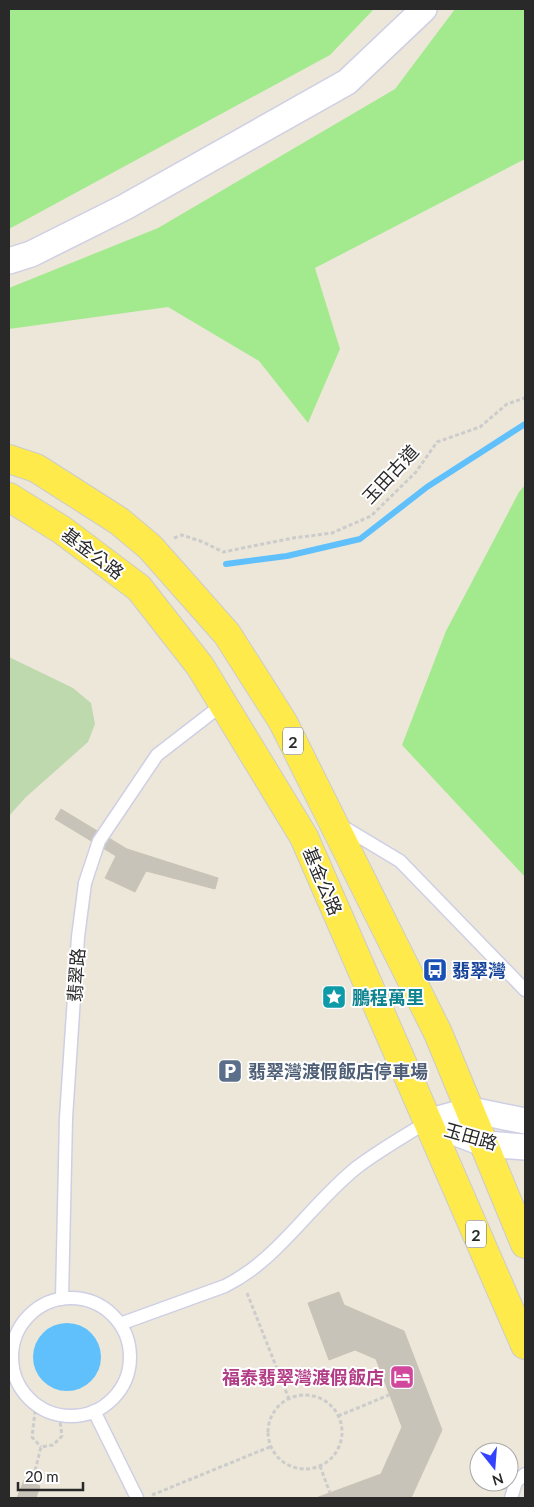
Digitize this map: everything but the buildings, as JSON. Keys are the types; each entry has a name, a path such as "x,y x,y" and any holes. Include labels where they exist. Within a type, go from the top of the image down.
{"main road":[{"name":"基金公路","path":"9,458 36,468 119,521 150,547 227,634 283,722 438,1033 525,1244"},
{"name":"基金公路","path":"9,497 62,530 139,588 200,666 304,837 525,1345"}],"street":[{"path":"9,260 30,254 125,207 347,82 424,9"},
{"name":"玉田路","path":"427,1122 471,1110 525,1121"},
{"name":"玉田路","path":"427,1122 485,1144 525,1147"}],"lane":[{"name":"翡翠路","path":"62,1299 66,1118 78,937 85,883 99,841 157,755 223,704"},
{"path":"333,821 400,861 525,990"},
{"path":"120,1324 241,1278 270,1256 355,1169 427,1122"},
{"path":"78,1298 94,1302 109,1311 120,1324 128,1342 130,1363 124,1383 116,1394 94,1411 77,1415 59,1414 36,1404 26,1395 11,1373 14,1340 22,1325 32,1312 46,1304 62,1299 78,1298"},
{"path":"94,1411 138,1498"},
{"path":"511,1498 516,1482 525,1474"}],"path":[{"name":"玉田古道","path":"150,547 182,535 203,542 223,552 293,538 332,534 371,516 416,472 437,442 480,427 507,404 525,398"},
{"path":"241,1278 289,1399"},
{"path":"338,1416 390,1395"},
{"path":"312,1396 332,1406 338,1416 342,1427 338,1450 320,1466 304,1469 288,1465 280,1459 272,1446 269,1428 272,1416 279,1406 289,1399 312,1396"},
{"path":"36,1404 32,1437 41,1447"},
{"path":"41,1447 53,1445 62,1436 59,1414"},
{"path":"145,1498 272,1446"},
{"path":"32,1483 41,1447"},
{"path":"320,1466 330,1493"}],"green space":[{"path":"9,9 374,9 330,55 9,229"},
{"path":"455,9 525,9 525,159 315,268 340,349 308,423 259,361 168,307 9,329 9,288 158,228 395,89"},
{"path":"525,485 525,877 402,745 446,631 519,492"},
{"path":"9,657 73,688 91,703 95,724 88,742 25,798 9,816"}],"water":[{"path":"67,1323 80,1326 91,1333 98,1344 101,1357 98,1370 91,1381 80,1388 67,1391 54,1388 43,1381 36,1370 33,1357 36,1344 43,1333 54,1326"}],"waterway":[{"path":"226,564 287,556 360,539 427,487 525,424"}],"place":[{"name":"翡翠灣","path":"435,970"},
{"name":"鵬程萬里","path":"334,997"},
{"name":"翡翠灣渡假飯店停車場","path":"230,1071"},
{"name":"福泰翡翠灣渡假飯店","path":"402,1377"}]}
